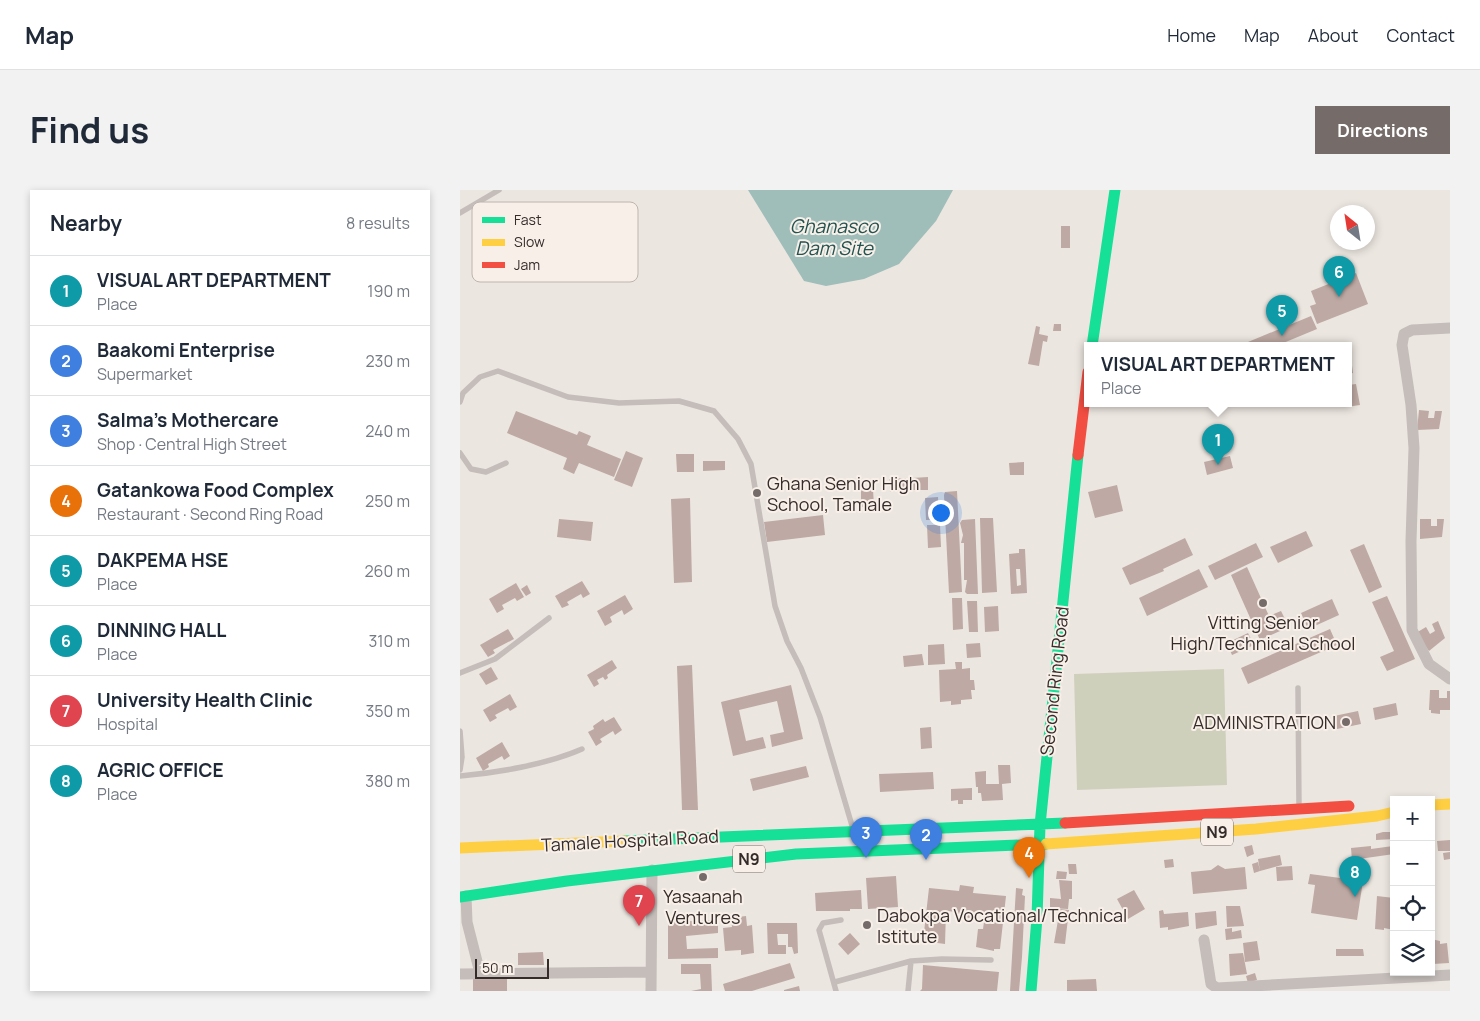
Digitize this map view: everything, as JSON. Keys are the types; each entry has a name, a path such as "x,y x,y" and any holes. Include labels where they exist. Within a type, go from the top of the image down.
{"main road":[{"path":"1093,342 1115,190"},
{"name":"Second Ring Road","path":"1031,991 1037,918 1040,825 1070,516 1084,404"},
{"path":"1378,804 1390,804"},
{"path":"1435,805 1450,804"},
{"name":"N9","path":"1040,825 1362,805"},
{"name":"N9","path":"463,896 652,870 796,854 1188,834 1377,816 1390,813"},
{"name":"Tamale Hospital Road","path":"460,848 1040,825"}],"street":[{"path":"1450,328 1412,330 1404,334 1402,345 1411,405 1414,448 1411,550 1412,630 1428,664 1450,679"},
{"path":"651,991 652,870"},
{"path":"463,896 467,922 480,973"},
{"path":"1204,940 1211,984 1217,988 1450,975"},
{"path":"460,974 650,972"}],"lane":[{"path":"479,202 499,190"},
{"path":"460,213 472,206"},
{"path":"460,402 463,393 480,378 498,371 568,397 619,403 679,401 714,411 738,439 751,464 775,606 787,641 801,668 820,717 853,831"},
{"path":"460,453 471,469 486,472 506,463"},
{"path":"460,673 495,659 549,618"},
{"path":"1298,688 1300,808"},
{"path":"460,731 462,757 460,770"},
{"path":"460,776 488,773 556,759 582,749"},
{"path":"836,991 819,930 823,923 841,920"},
{"path":"834,982 911,961 942,959 991,960"},
{"path":"908,991 911,961"}],"green space":[{"path":"1224,669 1227,785 1077,790 1074,674"}],"water":[{"name":"Ghanasco Dam Site","path":"748,190 953,190 936,221 899,264 864,279 826,286 804,281"}],"building":[{"path":"1061,226 1070,226 1070,248 1061,248"},
{"path":"1356,273 1368,304 1317,324 1310,306 1316,304 1311,291"},
{"path":"1311,316 1317,329 1286,342 1248,342"},
{"path":"1054,324 1061,324 1061,331 1053,331"},
{"path":"1036,326 1040,327 1039,334 1048,336 1047,342 1043,341 1039,366 1028,364"},
{"path":"1352,384 1356,384 1360,405 1352,406"},
{"path":"1419,410 1429,411 1428,418 1434,418 1435,411 1442,411 1439,429 1417,430"},
{"path":"516,411 577,435 579,431 591,436 587,445 621,459 614,477 579,463 574,474 563,469 567,458 507,433"},
{"path":"626,451 643,458 632,487 614,480"},
{"path":"676,454 694,454 694,472 677,472"},
{"path":"1230,456 1233,468 1207,475 1204,462"},
{"path":"703,461 725,461 725,470 703,471"},
{"path":"1024,462 1024,475 1010,475 1009,463"},
{"path":"928,477 928,490 912,490 912,478"},
{"path":"906,478 906,491 890,492 889,479"},
{"path":"1117,485 1123,511 1095,518 1088,492"},
{"path":"861,489 873,489 874,507 861,507"},
{"path":"957,491 962,592 949,593 944,495 945,492"},
{"path":"938,497 939,520 926,520 925,498"},
{"path":"690,498 692,582 674,583 671,499"},
{"path":"823,515 825,535 767,542 764,522"},
{"path":"980,518 993,518 997,592 982,593"},
{"path":"559,519 593,522 591,541 557,537"},
{"path":"975,519 978,594 967,594 965,592 967,580 964,580 964,543 961,543 963,535 960,523 962,520"},
{"path":"1420,519 1431,519 1431,526 1437,526 1437,519 1444,519 1442,537 1420,539"},
{"path":"927,525 940,525 941,547 928,548"},
{"path":"1306,531 1313,546 1278,563 1270,547"},
{"path":"1185,538 1193,555 1163,569 1164,571 1130,585 1122,568"},
{"path":"1256,543 1263,557 1215,580 1208,566"},
{"path":"1364,544 1382,587 1369,593 1350,550"},
{"path":"1019,549 1025,549 1027,593 1011,594 1009,554 1019,553","holes":["1016,569 1020,569 1021,585 1017,586"]},
{"path":"1247,567 1269,616 1281,611 1289,627 1260,640 1231,575"},
{"path":"1199,569 1208,587 1147,616 1139,598"},
{"path":"582,581 590,594 583,598 581,594 567,602 569,605 562,608 555,596"},
{"path":"516,583 524,597 517,601 515,598 502,605 504,609 497,613 489,599"},
{"path":"527,585 531,593 526,596 521,589"},
{"path":"625,595 633,609 624,615 622,610 610,617 612,622 605,626 597,611"},
{"path":"1387,596 1415,659 1387,671 1380,657 1394,651 1372,602"},
{"path":"952,598 962,598 963,629 953,630"},
{"path":"1332,599 1339,615 1308,629 1301,613"},
{"path":"967,601 977,601 978,632 969,632"},
{"path":"998,606 999,631 985,632 984,607"},
{"path":"1438,621 1445,638 1429,651 1416,633 1426,627 1430,634 1435,631 1432,624"},
{"path":"508,629 514,639 493,650 495,653 488,657 480,645"},
{"path":"1330,629 1337,645 1248,684 1241,668"},
{"path":"1248,633 1254,645 1232,655 1227,643"},
{"path":"980,643 981,657 967,658 966,644"},
{"path":"944,644 945,664 928,665 928,645"},
{"path":"922,654 924,665 904,667 903,656"},
{"path":"612,660 617,668 607,675 608,678 605,680 603,677 597,680 599,684 594,687 587,675"},
{"path":"955,662 962,662 962,669 970,668 970,680 974,680 975,690 971,690 972,699 961,700 961,704 951,705 951,701 940,702 939,670 956,669"},
{"path":"692,665 698,810 682,810 677,666"},
{"path":"491,667 498,679 486,685 479,674"},
{"path":"791,685 803,739 772,747 770,735 784,732 777,701 739,710 746,741 763,737 766,748 733,756 721,702"},
{"path":"1430,690 1439,690 1439,698 1447,698 1447,691 1450,691 1450,710 1440,710 1440,714 1431,713 1431,710 1429,710"},
{"path":"510,694 517,707 510,711 508,708 495,715 497,718 490,722 483,710"},
{"path":"1396,703 1398,715 1375,720 1373,708"},
{"path":"1358,711 1361,724 1337,729 1334,716"},
{"path":"614,717 622,730 615,735 613,731 600,739 602,742 596,746 588,732 594,729 593,726 603,719 605,722"},
{"path":"931,727 932,748 921,749 920,728"},
{"path":"502,742 510,756 504,760 502,756 488,764 489,767 483,771 476,758"},
{"path":"998,765 1010,765 1011,783 1002,784 1003,800 982,801 981,793 978,793 978,787 976,787 975,772 986,771 986,784 999,784"},
{"path":"806,766 809,777 753,791 750,779"},
{"path":"933,772 934,789 880,792 879,774"},
{"path":"972,788 972,800 963,800 963,804 958,804 958,800 951,801 951,789"},
{"path":"1390,832 1390,839 1376,840 1376,834"},
{"path":"1450,840 1450,851 1438,851 1437,841"},
{"path":"1252,845 1254,854 1247,857 1244,847"},
{"path":"1371,846 1371,849 1390,846 1390,855 1352,860 1351,848"},
{"path":"1450,852 1450,859 1444,860 1443,853"},
{"path":"1280,855 1282,865 1260,871 1258,859"},
{"path":"1173,859 1174,867 1165,868 1164,860"},
{"path":"1258,862 1260,871 1254,873 1252,864"},
{"path":"1068,864 1076,864 1077,874 1069,874"},
{"path":"1218,865 1225,869 1245,867 1247,889 1193,894 1191,872 1211,870"},
{"path":"1292,866 1293,880 1277,881 1276,867"},
{"path":"1057,871 1067,872 1066,879 1056,879"},
{"path":"1310,874 1363,881 1357,920 1311,913 1315,885 1308,884"},
{"path":"896,876 898,907 868,909 866,878"},
{"path":"1059,880 1072,881 1072,899 1069,899 1068,909 1050,908 1050,898 1061,899"},
{"path":"960,885 974,887 973,893 1006,896 1000,949 994,949 994,951 976,947 978,929 983,929 985,915 971,913 970,918 958,917 958,912 946,911 945,944 923,941 929,888 959,891"},
{"path":"1016,888 1023,889 1022,895 1025,896 1022,957 1019,991 1010,991"},
{"path":"861,890 862,909 816,911 815,893"},
{"path":"1134,890 1145,909 1128,919 1117,899"},
{"path":"1377,896 1390,898 1390,929 1375,929"},
{"path":"1226,906 1240,906 1244,926 1227,927"},
{"path":"1060,909 1069,910 1065,944 1054,943"},
{"path":"1163,910 1164,914 1188,912 1189,926 1168,930 1168,927 1160,928 1159,911"},
{"path":"1216,911 1217,925 1196,929 1195,913"},
{"path":"746,916 747,926 752,925 754,953 741,955 741,950 725,951 723,928 732,927 731,918"},
{"path":"718,920 718,933 686,936 687,949 718,948 718,958 668,959 668,922"},
{"path":"767,923 797,923 798,953 794,954 792,947 788,947 788,934 777,934 778,945 786,945 786,954 768,954"},
{"path":"1232,928 1232,932 1241,930 1242,938 1226,940 1225,929"},
{"path":"850,933 860,944 848,955 838,944"},
{"path":"1435,940 1440,941 1440,944 1447,943 1449,963 1435,964"},
{"path":"1257,941 1260,960 1245,962 1243,943"},
{"path":"1336,949 1363,949 1364,956 1336,956"},
{"path":"543,952 544,965 518,965 518,953"},
{"path":"1243,953 1247,974 1230,976 1229,954"},
{"path":"790,963 795,978 752,991 725,991 723,984"},
{"path":"681,964 711,964 712,991 691,991 701,989 700,974 681,974"},
{"path":"923,965 999,972 997,991 920,991 922,989"},
{"path":"1255,973 1257,980 1248,983 1246,976"},
{"path":"473,978 507,978 507,991 473,991"},
{"path":"1096,979 1097,991 1067,991 1067,980"},
{"path":"799,986 800,991 784,991 784,990"}],"traffic: fast":[{"path":"1093,342 1115,190"},
{"path":"1031,991 1037,918 1040,825 1078,455"},
{"path":"624,841 1065,823"},
{"path":"460,897 567,881 796,854 1046,844"}],"traffic: slow":[{"path":"1435,805 1450,804"},
{"path":"1046,844 1256,829 1390,813"},
{"path":"460,848 624,841"}],"traffic: jam":[{"path":"1078,455 1084,405"},
{"path":"1065,823 1349,806"}],"place":[{"name":"DINNING HALL","path":"1339,297"},
{"name":"DAKPEMA HSE","path":"1282,336"},
{"name":"VISUAL ART DEPARTMENT","path":"1218,465"},
{"name":"Ghana Senior High School, Tamale","path":"757,493"},
{"name":"Vitting Senior High/Technical School","path":"1263,603"},
{"name":"ADMINISTRATION","path":"1346,722"},
{"name":"Salma's Mothercare","path":"866,858"},
{"name":"Baakomi Enterprise","path":"926,860"},
{"name":"Yasaanah Ventures","path":"703,877"},
{"name":"Gatankowa Food Complex","path":"1029,878"},
{"name":"AGRIC OFFICE","path":"1355,897"},
{"name":"Dabokpa Vocational/Technical Istitute","path":"867,925"},
{"name":"University Health Clinic","path":"639,926"}]}
